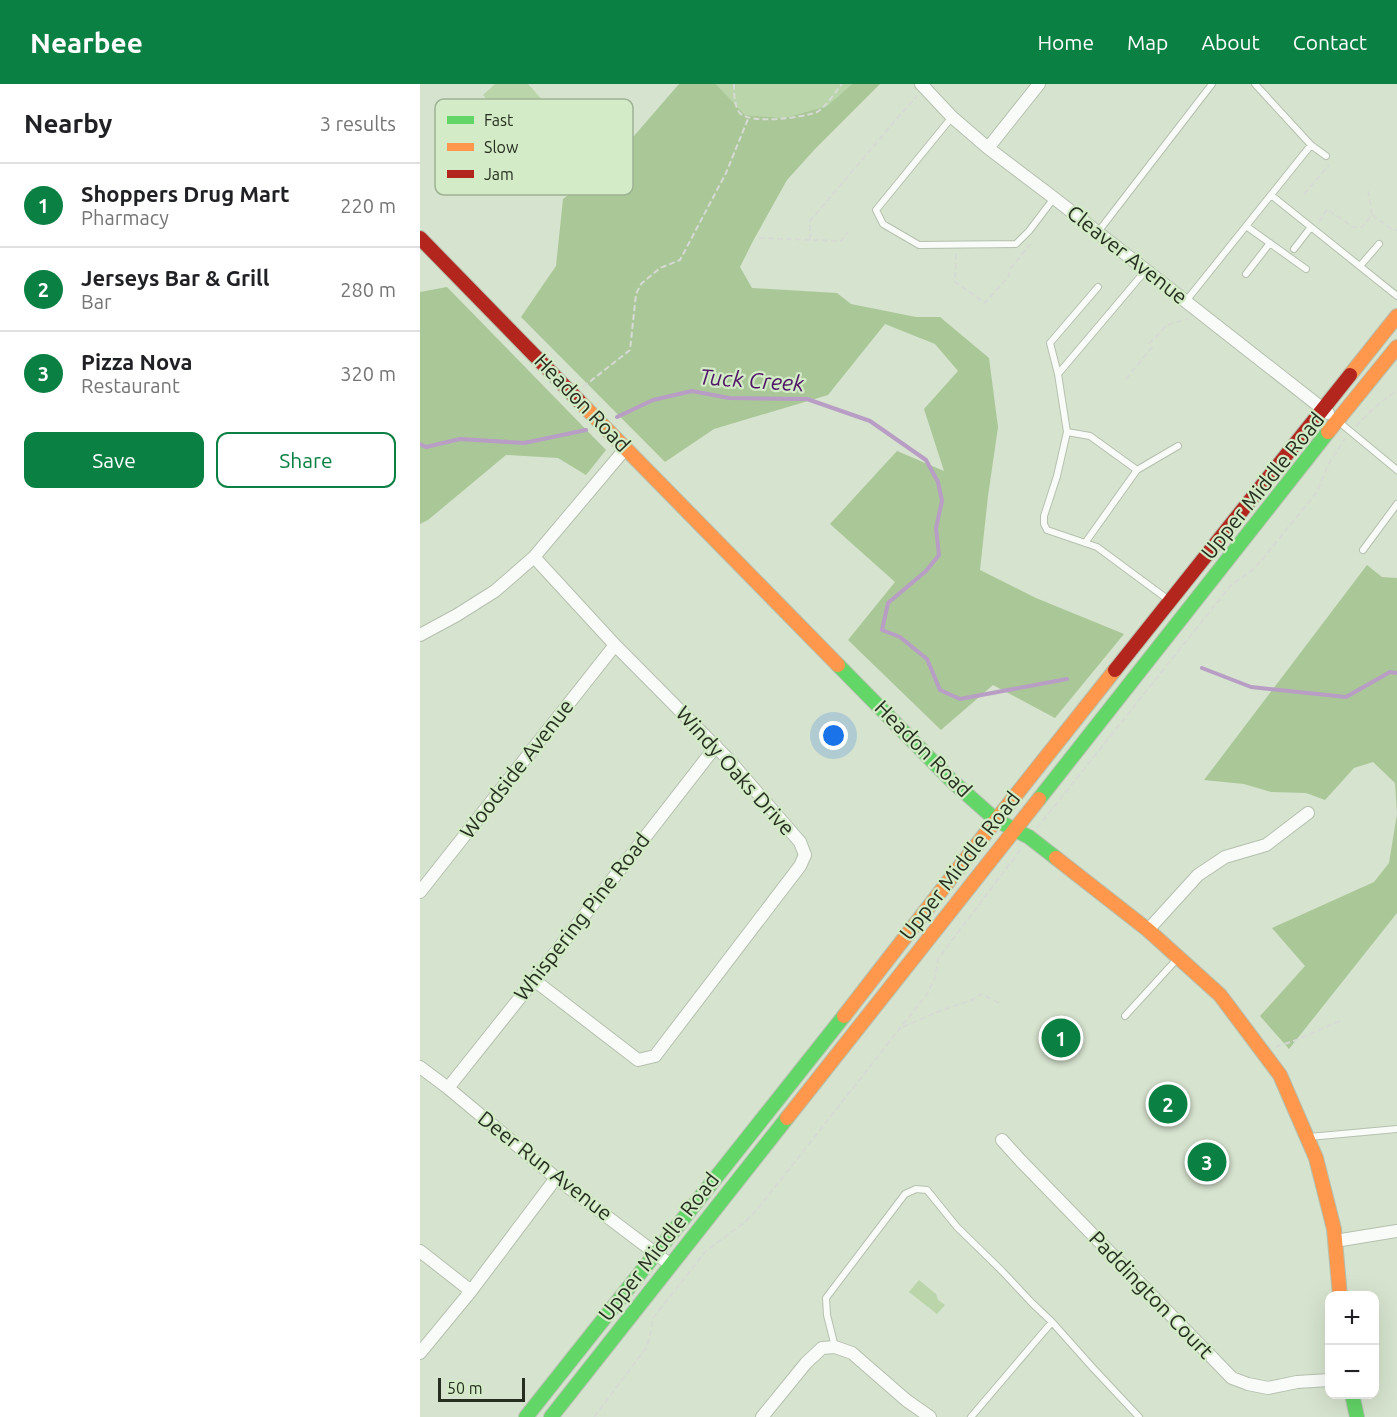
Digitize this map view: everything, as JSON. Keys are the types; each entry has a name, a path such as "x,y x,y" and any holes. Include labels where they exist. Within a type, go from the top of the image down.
{"main road":[{"name":"Headon Road","path":"420,238 952,781 996,819 1029,837 1148,930 1220,995 1280,1075 1308,1137 1316,1158 1334,1229 1340,1291"},
{"name":"Upper Middle Road","path":"526,1417 803,1068 996,819 1397,316"},
{"name":"Upper Middle Road","path":"552,1417 1397,347"},
{"path":"1353,1399 1358,1417"}],"street":[{"path":"988,148 1039,84"},
{"name":"Cleaver Avenue","path":"923,86 951,117 988,148 1337,421"},
{"path":"420,635 495,591 534,557 626,448"},
{"name":"Windy Oaks Drive","path":"534,557 615,645 716,746 800,842 805,855 800,866 655,1056 638,1060 534,980"},
{"name":"Woodside Avenue","path":"420,892 615,645"},
{"name":"Whispering Pine Road","path":"447,1088 716,746"},
{"path":"1148,930 1198,875 1225,857 1266,845 1308,813"},
{"name":"Deer Run Avenue","path":"420,1067 556,1178 671,1265"},
{"name":"Paddington Court","path":"1002,1140 1232,1378 1268,1388 1298,1382 1325,1380"},
{"path":"420,1353 471,1291 556,1178"},
{"path":"1335,1241 1397,1231"},
{"path":"420,1251 471,1291"},
{"path":"762,1417 806,1363 822,1348 835,1347 852,1353 906,1400 930,1417"}],"lane":[{"path":"1098,232 1212,84"},
{"path":"1255,84 1311,145 1326,156"},
{"path":"951,117 876,210 883,224 919,246 1016,244 1054,198"},
{"path":"1186,301 1311,145"},
{"path":"1271,195 1397,296"},
{"path":"1246,226 1306,269"},
{"path":"1294,249 1313,228"},
{"path":"1246,274 1270,243"},
{"path":"1360,266 1379,244"},
{"path":"1058,374 1146,270"},
{"path":"1098,287 1050,343 1058,374 1067,432 1044,516 1044,524 1047,530 1097,547 1170,602"},
{"path":"1337,421 1397,470"},
{"path":"1067,432 1090,436 1137,470"},
{"path":"1085,543 1137,470 1178,446"},
{"path":"1363,550 1397,504"},
{"path":"1125,1016 1178,958"},
{"path":"1308,1137 1397,1129"},
{"path":"835,1347 827,1315 826,1298 905,1194 916,1189 927,1190 957,1227 1052,1322 1139,1417"},
{"path":"971,1417 1052,1322"}],"path":[{"path":"734,84 735,101 740,113 748,119 792,118 819,111 842,84"},
{"path":"810,240 810,221 923,86"},
{"path":"574,394 630,350 636,294 641,284 660,268 680,260 726,173 748,119"},
{"path":"1304,194 1331,161 1326,156"},
{"path":"1313,228 1328,209 1353,227 1362,227 1371,215 1368,190"},
{"path":"1371,215 1393,231 1397,231"},
{"path":"759,238 841,241 848,232"},
{"path":"957,245 955,282 985,303 1009,276 1010,269 1031,242"},
{"path":"1126,378 1167,325 1203,315"},
{"path":"594,1417 646,1348 653,1318 706,1251 745,1222 760,1206 927,994 935,978 938,959 1029,837 1231,585 1261,561 1317,492 1328,465 1350,432 1374,408 1397,390"},
{"path":"901,1028 972,1000 981,994 999,1003"},
{"path":"1262,1052 1299,1040 1342,1020"}],"green space":[{"path":"495,84 528,84 541,99 487,99 483,95"},
{"path":"679,84 716,84 745,115 784,118 827,106 852,84 880,84 787,180 740,267 752,288 837,293 851,304 916,317 940,317 989,358 998,427 980,570 1036,598 1124,634 1055,718 993,685 941,730 848,640 895,582 830,524 897,451 944,471 924,409 958,371 935,344 885,324 828,395 714,429 665,462 521,317 556,266 563,199 568,195 633,195 633,137"},
{"path":"716,84 852,84 827,106 784,118 745,115"},
{"path":"447,287 606,450 586,475 558,458 506,455 428,520 420,524 420,292"},
{"path":"1367,565 1382,577 1397,578 1397,814 1395,783 1373,762 1354,768 1325,800 1306,793 1271,792 1244,784 1204,780"},
{"path":"1397,814 1397,913 1289,1049 1260,1016 1305,966 1272,928 1374,882 1389,863"},
{"path":"919,1280 945,1305 937,1314 909,1292"}],"waterway":[{"name":"Tuck Creek","path":"617,417 653,400 692,391 729,398 807,399 870,421 926,460 938,482 942,501 936,528 939,555 926,571 888,603 882,630 900,637 927,659 940,690 960,699 1067,679"},
{"name":"Tuck Creek","path":"420,444 426,447 460,439 524,443 586,430"},
{"name":"Tuck Creek","path":"1202,668 1251,687 1346,697 1390,672 1397,673"}],"traffic: fast":[{"path":"1039,799 1328,432"},
{"path":"838,665 952,781 996,820 1029,837 1056,858"},
{"path":"526,1417 844,1016"},
{"path":"551,1417 787,1118"},
{"path":"1353,1399 1357,1417"}],"traffic: slow":[{"path":"1350,375 1397,316"},
{"path":"1328,432 1397,347"},
{"path":"579,401 838,665"},
{"path":"844,1016 1115,670"},
{"path":"787,1118 1039,799"},
{"path":"1056,858 1148,930 1220,995 1280,1075 1316,1158 1334,1229 1340,1291"}],"traffic: jam":[{"path":"420,238 579,401"},
{"path":"1115,670 1350,375"}],"place":[{"name":"Shoppers Drug Mart","path":"1061,1038"},
{"name":"Jerseys Bar & Grill","path":"1168,1104"},
{"name":"Pizza Nova","path":"1207,1162"}]}
